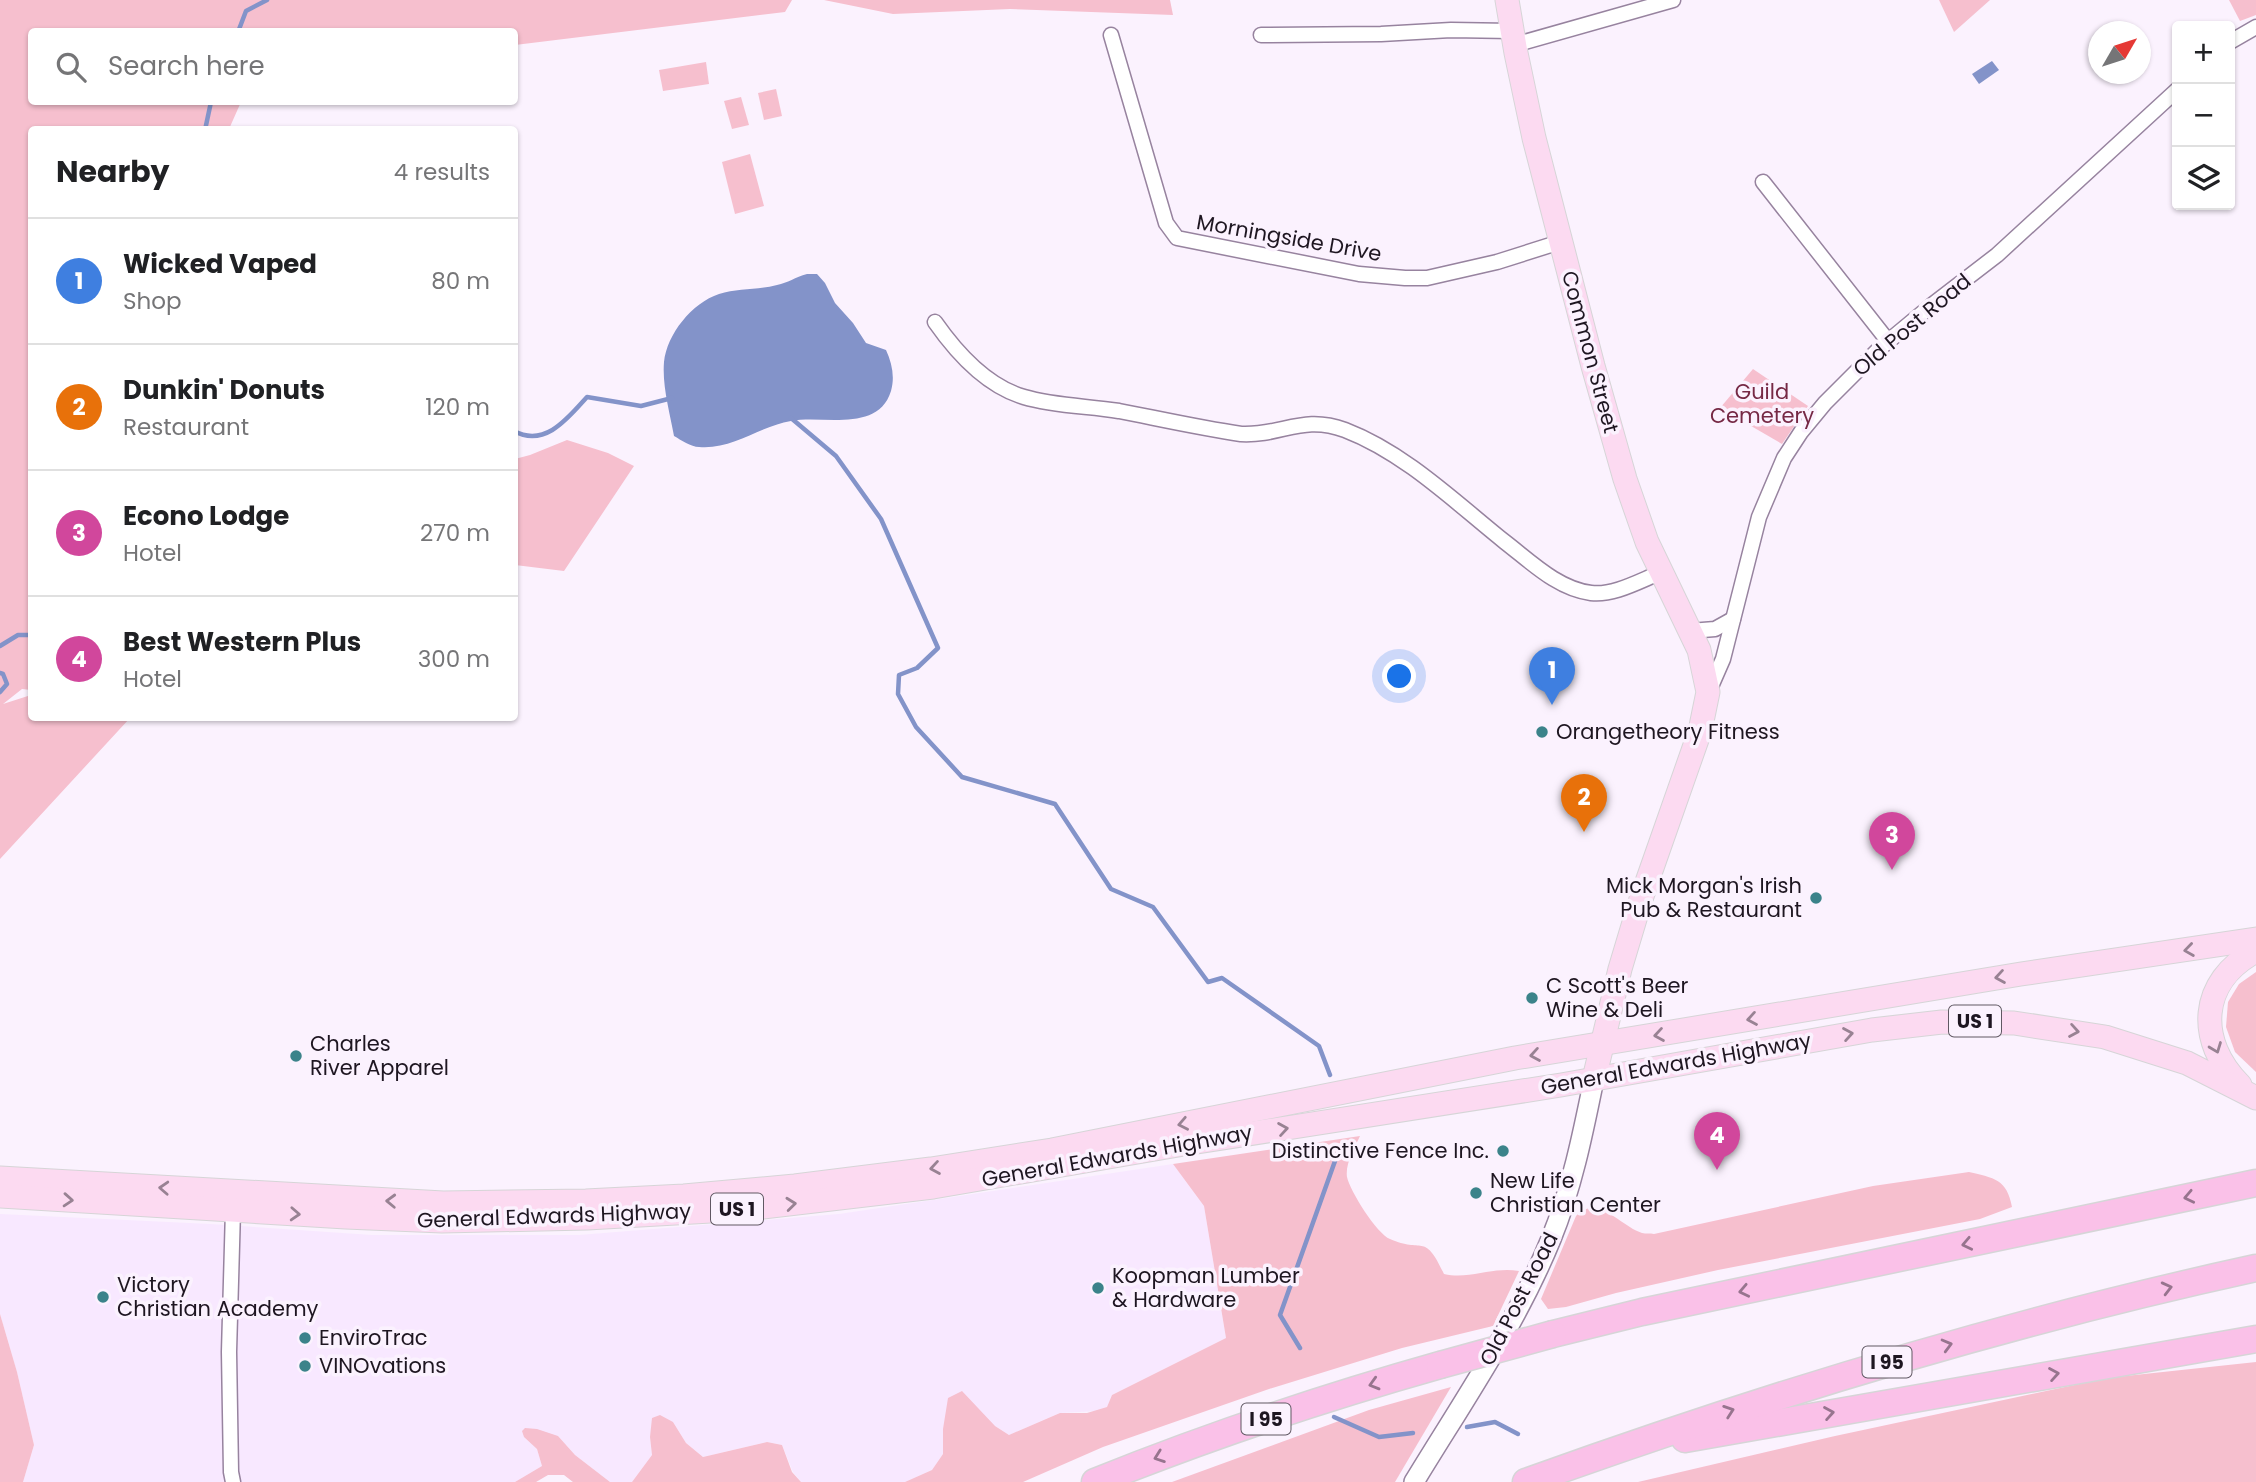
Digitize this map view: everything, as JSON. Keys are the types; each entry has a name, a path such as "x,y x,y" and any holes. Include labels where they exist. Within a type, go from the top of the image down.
{"highway":[{"name":"I 95","path":"1095,1482 1250,1424 1349,1391 1553,1334 1656,1309 2256,1183"},
{"name":"I 95","path":"1526,1482 1784,1393 1932,1349 2082,1309 2256,1268"},
{"path":"1617,1450 1717,1435 1820,1414 2256,1339"}],"main road":[{"name":"Common Street","path":"1507,0 1513,38 1560,242 1625,479 1647,542 1702,657 1708,692"},
{"name":"Old Post Road","path":"1414,1482 1507,1329 1546,1252 1575,1169 1620,968 1700,731 1708,692"},
{"name":"General Edwards Highway","path":"0,1178 443,1203 586,1201 684,1196 843,1181 1052,1150 1491,1062 2021,974 2256,939"},
{"path":"2254,1097 2233,1078 2219,1057 2209,1020 2213,997 2223,977 2239,961 2256,951"},
{"name":"General Edwards Highway","path":"0,1196 346,1217 491,1221 636,1216 797,1204 933,1187 1594,1079 1896,1026 1942,1022 1990,1021 2060,1029 2128,1044 2197,1068 2254,1097"}],"street":[{"path":"1261,34 1381,34 1451,30 1513,38 1673,0"},
{"path":"2235,39 2256,27"},
{"name":"Morningside Drive","path":"1111,36 1162,212 1168,228 1177,238 1372,276 1415,278 1497,262 1560,242"},
{"name":"Old Post Road","path":"1708,692 1723,659 1759,517 1784,458 1801,432 1825,403 1888,341 2013,242 2172,95"},
{"path":"1763,183 1888,341"},
{"path":"935,322 951,345 966,360 993,382 1023,397 1241,434 1258,435 1311,422 1344,430 1401,460 1536,566 1574,589 1594,594 1608,592 1662,572"},
{"path":"1690,631 1711,630 1733,619"},
{"path":"233,1210 229,1352 230,1461 233,1482"}],"shaded area":[{"path":"1173,1164 1204,1206 1226,1338 1112,1395 1107,1407 1098,1411 1060,1413 1009,1435 995,1426 943,1429 943,1454 932,1470 905,1482 801,1482 793,1472 782,1445 767,1442 703,1457 686,1443 673,1422 650,1437 652,1455 632,1482 610,1482 575,1455 558,1436 524,1437 537,1449 542,1466 515,1482 23,1482 34,1445 0,1314 0,1214 372,1235 579,1235 839,1214"}],"green space":[{"path":"0,0 792,0 785,12 518,45 518,28 28,28 28,105 240,105 230,126 28,126 28,690 22,689 3,704 28,696 28,721 127,721 0,859"},
{"path":"824,0 1170,0 1173,15 1010,9 893,14"},
{"path":"1939,0 1990,0 1954,32"},
{"path":"2229,0 2256,0 2256,15 2240,21"},
{"path":"706,62 709,84 663,91 659,70"},
{"path":"776,89 782,116 764,120 758,93"},
{"path":"741,97 749,125 732,129 724,101"},
{"path":"750,154 764,206 735,214 722,162"},
{"name":"Guild Cemetery","path":"1753,369 1808,406 1782,444 1720,408"},
{"path":"567,440 608,453 634,466 564,571 518,565 518,458"},
{"path":"2256,972 2256,1072 2235,1052 2226,1027 2228,1002 2239,984"},
{"path":"1360,1136 1349,1161 1347,1177 1365,1211 1385,1235 1401,1243 1427,1248 1444,1274 1519,1271 1493,1326 1402,1348 1269,1389 1103,1447 1023,1482 905,1482 932,1470 943,1454 943,1429 948,1398 962,1391 995,1426 1009,1435 1060,1413 1087,1413 1107,1407 1112,1395 1226,1338 1204,1206 1173,1164"},
{"path":"1969,1172 1986,1176 2003,1185 2012,1207 1980,1219 1718,1270 1566,1307 1548,1309 1541,1299 1576,1216 1584,1210 1601,1210 1634,1230 1654,1234 1873,1186"},
{"path":"0,1314 34,1445 23,1482 0,1482"},
{"path":"2256,1362 2256,1482 1638,1482 1835,1436 2107,1378"},
{"path":"1451,1387 1395,1482 1172,1482 1369,1410"},
{"path":"660,1415 673,1422 686,1443 703,1457 767,1442 782,1445 792,1472 801,1482 632,1482 652,1455 652,1418"},
{"path":"525,1428 558,1436 575,1455 610,1482 573,1482 564,1475 548,1475 536,1482 515,1482 542,1466 537,1449 524,1437 522,1431"}],"water":[{"path":"1992,61 1999,70 1979,84 1972,74"},
{"path":"807,274 817,274 825,283 835,303 866,343 886,350 893,381 884,404 874,413 862,417 848,420 791,421 711,447 693,446 674,436 665,390 664,362 670,341 682,321 699,304 719,294 777,285"}],"waterway":[{"path":"240,28 246,11 267,0"},
{"path":"206,126 210,105"},
{"path":"518,432 536,436 546,433 564,421 587,397 641,406 672,398"},
{"path":"791,418 836,456 881,519 938,648 917,668 899,675 898,694 916,727 962,777 1055,804 1111,889 1153,907 1208,982 1222,978 1319,1046 1330,1075"},
{"path":"0,646 18,635 28,635"},
{"path":"0,673 7,684 0,692"},
{"path":"1300,1348 1280,1315 1340,1147"},
{"path":"1334,1417 1379,1437 1413,1433"},
{"path":"1467,1427 1495,1422 1518,1434"}],"place":[{"name":"Wicked Vaped","path":"1552,705"},
{"name":"Orangetheory Fitness","path":"1542,732"},
{"name":"Dunkin' Donuts","path":"1584,832"},
{"name":"Econo Lodge","path":"1892,870"},
{"name":"Mick Morgan's Irish Pub & Restaurant","path":"1816,898"},
{"name":"C Scott's Beer Wine & Deli","path":"1532,998"},
{"name":"Charles River Apparel","path":"296,1056"},
{"name":"Distinctive Fence Inc.","path":"1503,1151"},
{"name":"Best Western Plus","path":"1717,1170"},
{"name":"New Life Christian Center","path":"1476,1193"},
{"name":"Koopman Lumber & Hardware","path":"1098,1288"},
{"name":"Victory Christian Academy","path":"103,1297"},
{"name":"EnviroTrac","path":"305,1338"},
{"name":"VINOvations","path":"305,1366"}]}
